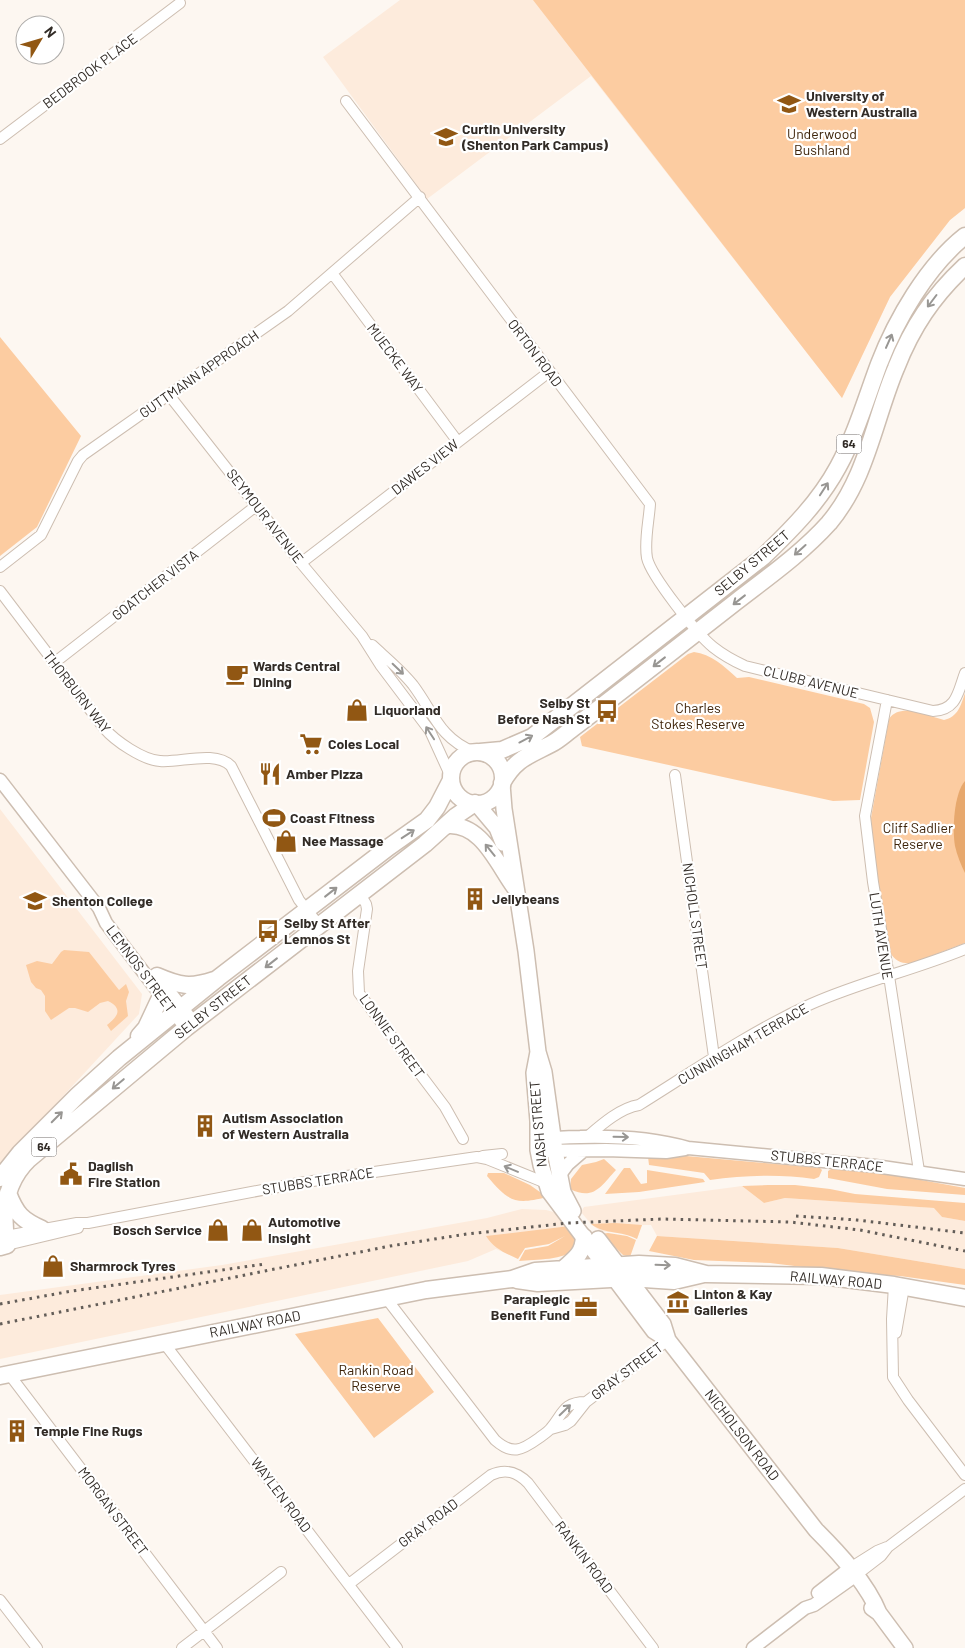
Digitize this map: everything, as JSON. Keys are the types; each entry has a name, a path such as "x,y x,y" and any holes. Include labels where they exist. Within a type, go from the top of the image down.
{"main road":[{"name":"SELBY STREET","path":"477,752 502,750 532,737 763,557 792,529 823,492 838,466 852,438 879,363 896,326 925,280 965,236"},
{"name":"SELBY STREET","path":"502,784 510,770 521,759 555,742 777,570 828,524 856,481 895,368 912,333 931,302 965,266"},
{"path":"809,511 828,524"},
{"path":"477,752 489,755 498,764 502,774 502,784"},
{"name":"64","path":"451,778 458,760 464,755 477,752"},
{"name":"SELBY STREET","path":"0,1178 20,1153 78,1095 119,1058 179,1012 218,978 388,847 427,820 437,807 451,778"},
{"path":"451,778 458,794 466,801 475,803"},
{"name":"64","path":"475,803 482,803 492,799 502,784"},
{"name":"NASH STREET","path":"502,784 538,1052 544,1072 546,1145 554,1199 584,1238 617,1273"},
{"name":"SELBY STREET","path":"3,1241 8,1193 16,1174 30,1159 190,1025 475,803"},
{"name":"NASH STREET","path":"475,803 500,832 516,890"},
{"path":"445,826 453,825 460,827 485,844 493,852 502,871 516,890"},
{"path":"157,976 183,985 197,986 218,978"},
{"path":"119,1058 146,1028 161,996"},
{"name":"NASH STREET","path":"552,1180 563,1192 584,1226 597,1238 617,1273"},
{"path":"8,1193 20,1217 42,1230"},
{"path":"562,1270 584,1249 584,1238"},
{"name":"RAILWAY ROAD","path":"512,1279 538,1283 675,1266 706,1274 821,1276 899,1286 965,1298"},
{"name":"RAILWAY ROAD","path":"4,1375 386,1298 466,1284 512,1279 535,1272 562,1270 617,1273"},
{"name":"NICHOLSON ROAD","path":"617,1273 654,1331 668,1340 816,1530 833,1547 849,1574 873,1598 879,1613 905,1648"}],"street":[{"name":"BEDBROOK PLACE","path":"0,139 180,3"},
{"name":"ORTON ROAD","path":"346,101 650,504 647,548 649,564 661,584 686,616"},
{"name":"GUTTMANN APPROACH","path":"0,567 41,535 80,458 288,311 420,197"},
{"name":"MUECKE WAY","path":"332,273 458,442"},
{"name":"DAWES VIEW","path":"301,563 549,372"},
{"name":"SEYMOUR AVENUE","path":"169,395 301,563 362,636 407,678 448,737 461,747 477,752"},
{"name":"GOATCHER VISTA","path":"54,663 256,506"},
{"name":"THORBURN WAY","path":"0,591 108,733 118,742 151,760 161,762 213,758 227,762 236,774 299,900 319,925"},
{"name":"CLUBB AVENUE","path":"686,616 698,632 719,652 746,666 933,711 941,711 952,704 957,697 965,673"},
{"name":"SEYMOUR AVENUE","path":"362,636 381,666 430,731 451,778"},
{"name":"LUTH AVENUE","path":"886,700 864,816 870,868 889,976 919,1171"},
{"name":"NICHOLL STREET","path":"675,776 714,1057"},
{"name":"LEMNOS STREET","path":"0,780 99,908 112,919 157,976 179,1012"},
{"name":"LONNIE STREET","path":"360,894 367,909 358,971 359,993 445,1107 463,1139"},
{"name":"LEMNOS STREET","path":"99,908 106,923 161,996 190,1025"},
{"name":"CUNNINGHAM TERRACE","path":"586,1137 632,1106 639,1105 714,1057 784,1017 839,992 965,949"},
{"name":"STUBBS TERRACE","path":"546,1145 586,1137 633,1137 666,1142 688,1148 919,1171 965,1179"},
{"name":"STUBBS TERRACE","path":"546,1145 582,1151 666,1152 688,1148"},
{"path":"552,1180 582,1151"},
{"path":"477,1157 502,1154"},
{"name":"STUBBS TERRACE","path":"3,1241 77,1223 88,1223 270,1188 477,1157 552,1180"},
{"name":"STUBBS TERRACE","path":"3,1241 76,1230 88,1223"},
{"path":"899,1286 893,1346 893,1377 908,1400 965,1475"},
{"name":"GRAY STREET","path":"386,1298 494,1440 502,1446 516,1450 528,1447 550,1429 563,1410 569,1405 577,1402 586,1402 668,1340"},
{"name":"WAYLEN ROAD","path":"164,1343 398,1648"},
{"name":"MORGAN STREET","path":"4,1375 217,1648"},
{"name":"GRAY ROAD","path":"349,1584 492,1475 500,1471 510,1471"},
{"name":"RANKIN ROAD","path":"510,1471 528,1483 653,1648"},
{"path":"753,1648 805,1608 814,1605 877,1551 888,1547 965,1489"},
{"path":"182,1648 280,1572"},
{"path":"0,1600 37,1648"}],"shaded area":[{"name":"Underwood Bushland","path":"400,0 965,0 965,208 950,220 890,297 842,398 591,76 427,199 323,57"},
{"path":"965,781 965,873 956,849 954,831 956,803 958,794"},
{"name":"Shenton College","path":"0,809 142,994 139,1014 4,1160 0,1169"},
{"path":"742,1186 764,1203 785,1198 935,1208 942,1217 965,1221 965,1269 838,1248 657,1236 651,1225 642,1225 637,1239 628,1234 600,1231 581,1212 584,1207"},
{"path":"522,1209 546,1210 561,1214 570,1226 549,1244 525,1248 518,1259 496,1249 468,1261 0,1359 0,1295 222,1265 487,1218"}],"green space":[{"name":"Underwood Bushland","path":"533,0 965,0 965,208 950,220 890,297 842,398"},
{"path":"0,337 81,436 37,527 0,556"},
{"name":"Charles Stokes Reserve","path":"694,652 712,658 737,678 749,677 864,704 870,708 874,722 860,800 833,801 582,746 580,737 688,654"},
{"name":"Cliff Sadlier Reserve","path":"965,693 965,943 913,963 903,963 894,958 890,952 872,853 871,818 889,719 900,711 907,711 922,713 944,720 956,713"},
{"path":"64,950 89,952 119,990 126,984 129,992 126,1001 128,1016 111,1031 107,1025 116,1016 117,1010 108,1001 100,1003 88,1012 69,1008 51,1020 45,1011 45,996 31,982 26,965 37,961 52,964"},
{"path":"675,1155 820,1168 822,1170 819,1177 814,1179 789,1176 762,1176 710,1180 704,1173 649,1165 648,1157"},
{"path":"604,1159 616,1170 601,1186 596,1190 585,1193 570,1189 571,1179 582,1165"},
{"path":"624,1168 630,1168 641,1184 647,1183 647,1170 703,1179 705,1182 639,1192 605,1194"},
{"path":"833,1168 899,1176 965,1188 965,1195 887,1189 828,1178 828,1171"},
{"path":"488,1173 504,1173 530,1185 547,1197 527,1201 513,1199 495,1185 487,1176"},
{"path":"795,1185 855,1194 965,1203 965,1221 942,1217 934,1208 785,1198 764,1203 742,1186"},
{"path":"591,1224 642,1225 637,1239 625,1234 602,1230"},
{"path":"570,1226 577,1235 577,1248 565,1255 550,1259 519,1261 525,1250 548,1246 565,1236 549,1244 525,1248 518,1259 496,1247 486,1236"},
{"path":"608,1233 627,1236 636,1240 630,1257 623,1255 601,1234"},
{"path":"657,1236 838,1248 965,1269 965,1285 900,1276 860,1274 770,1263 694,1260 649,1251"},
{"name":"Rankin Road Reserve","path":"378,1318 434,1392 374,1438 295,1334"}],"railway":[{"path":"796,1216 857,1220 965,1233"},
{"path":"0,1324 390,1246 467,1234 568,1223 662,1219 790,1222 860,1230 965,1251"},
{"path":"0,1304 72,1291 265,1264"}],"place":[{"name":"University of Western Australia","path":"789,104"},
{"name":"Curtin University (Shenton Park Campus)","path":"446,137"},
{"name":"Wards Central Dining","path":"237,674"},
{"name":"Liquorland","path":"357,710"},
{"name":"Selby St Before Nash St","path":"607,711"},
{"name":"Coles Local","path":"311,744"},
{"name":"Amber Pizza","path":"270,774"},
{"name":"Coast Fitness","path":"274,818"},
{"name":"Nee Massage","path":"286,841"},
{"name":"Jellybeans","path":"475,899"},
{"name":"Shenton College","path":"35,901"},
{"name":"Selby St After Lemnos St","path":"268,931"},
{"name":"Autism Association of Western Australia","path":"205,1126"},
{"name":"Daglish Fire Station","path":"71,1174"},
{"name":"Bosch Service","path":"218,1230"},
{"name":"Automotive Insight","path":"252,1230"},
{"name":"Sharmrock Tyres","path":"53,1266"},
{"name":"Linton & Kay Galleries","path":"678,1302"},
{"name":"Paraplegic Benefit Fund","path":"586,1307"},
{"name":"Temple Fine Rugs","path":"17,1431"}]}
